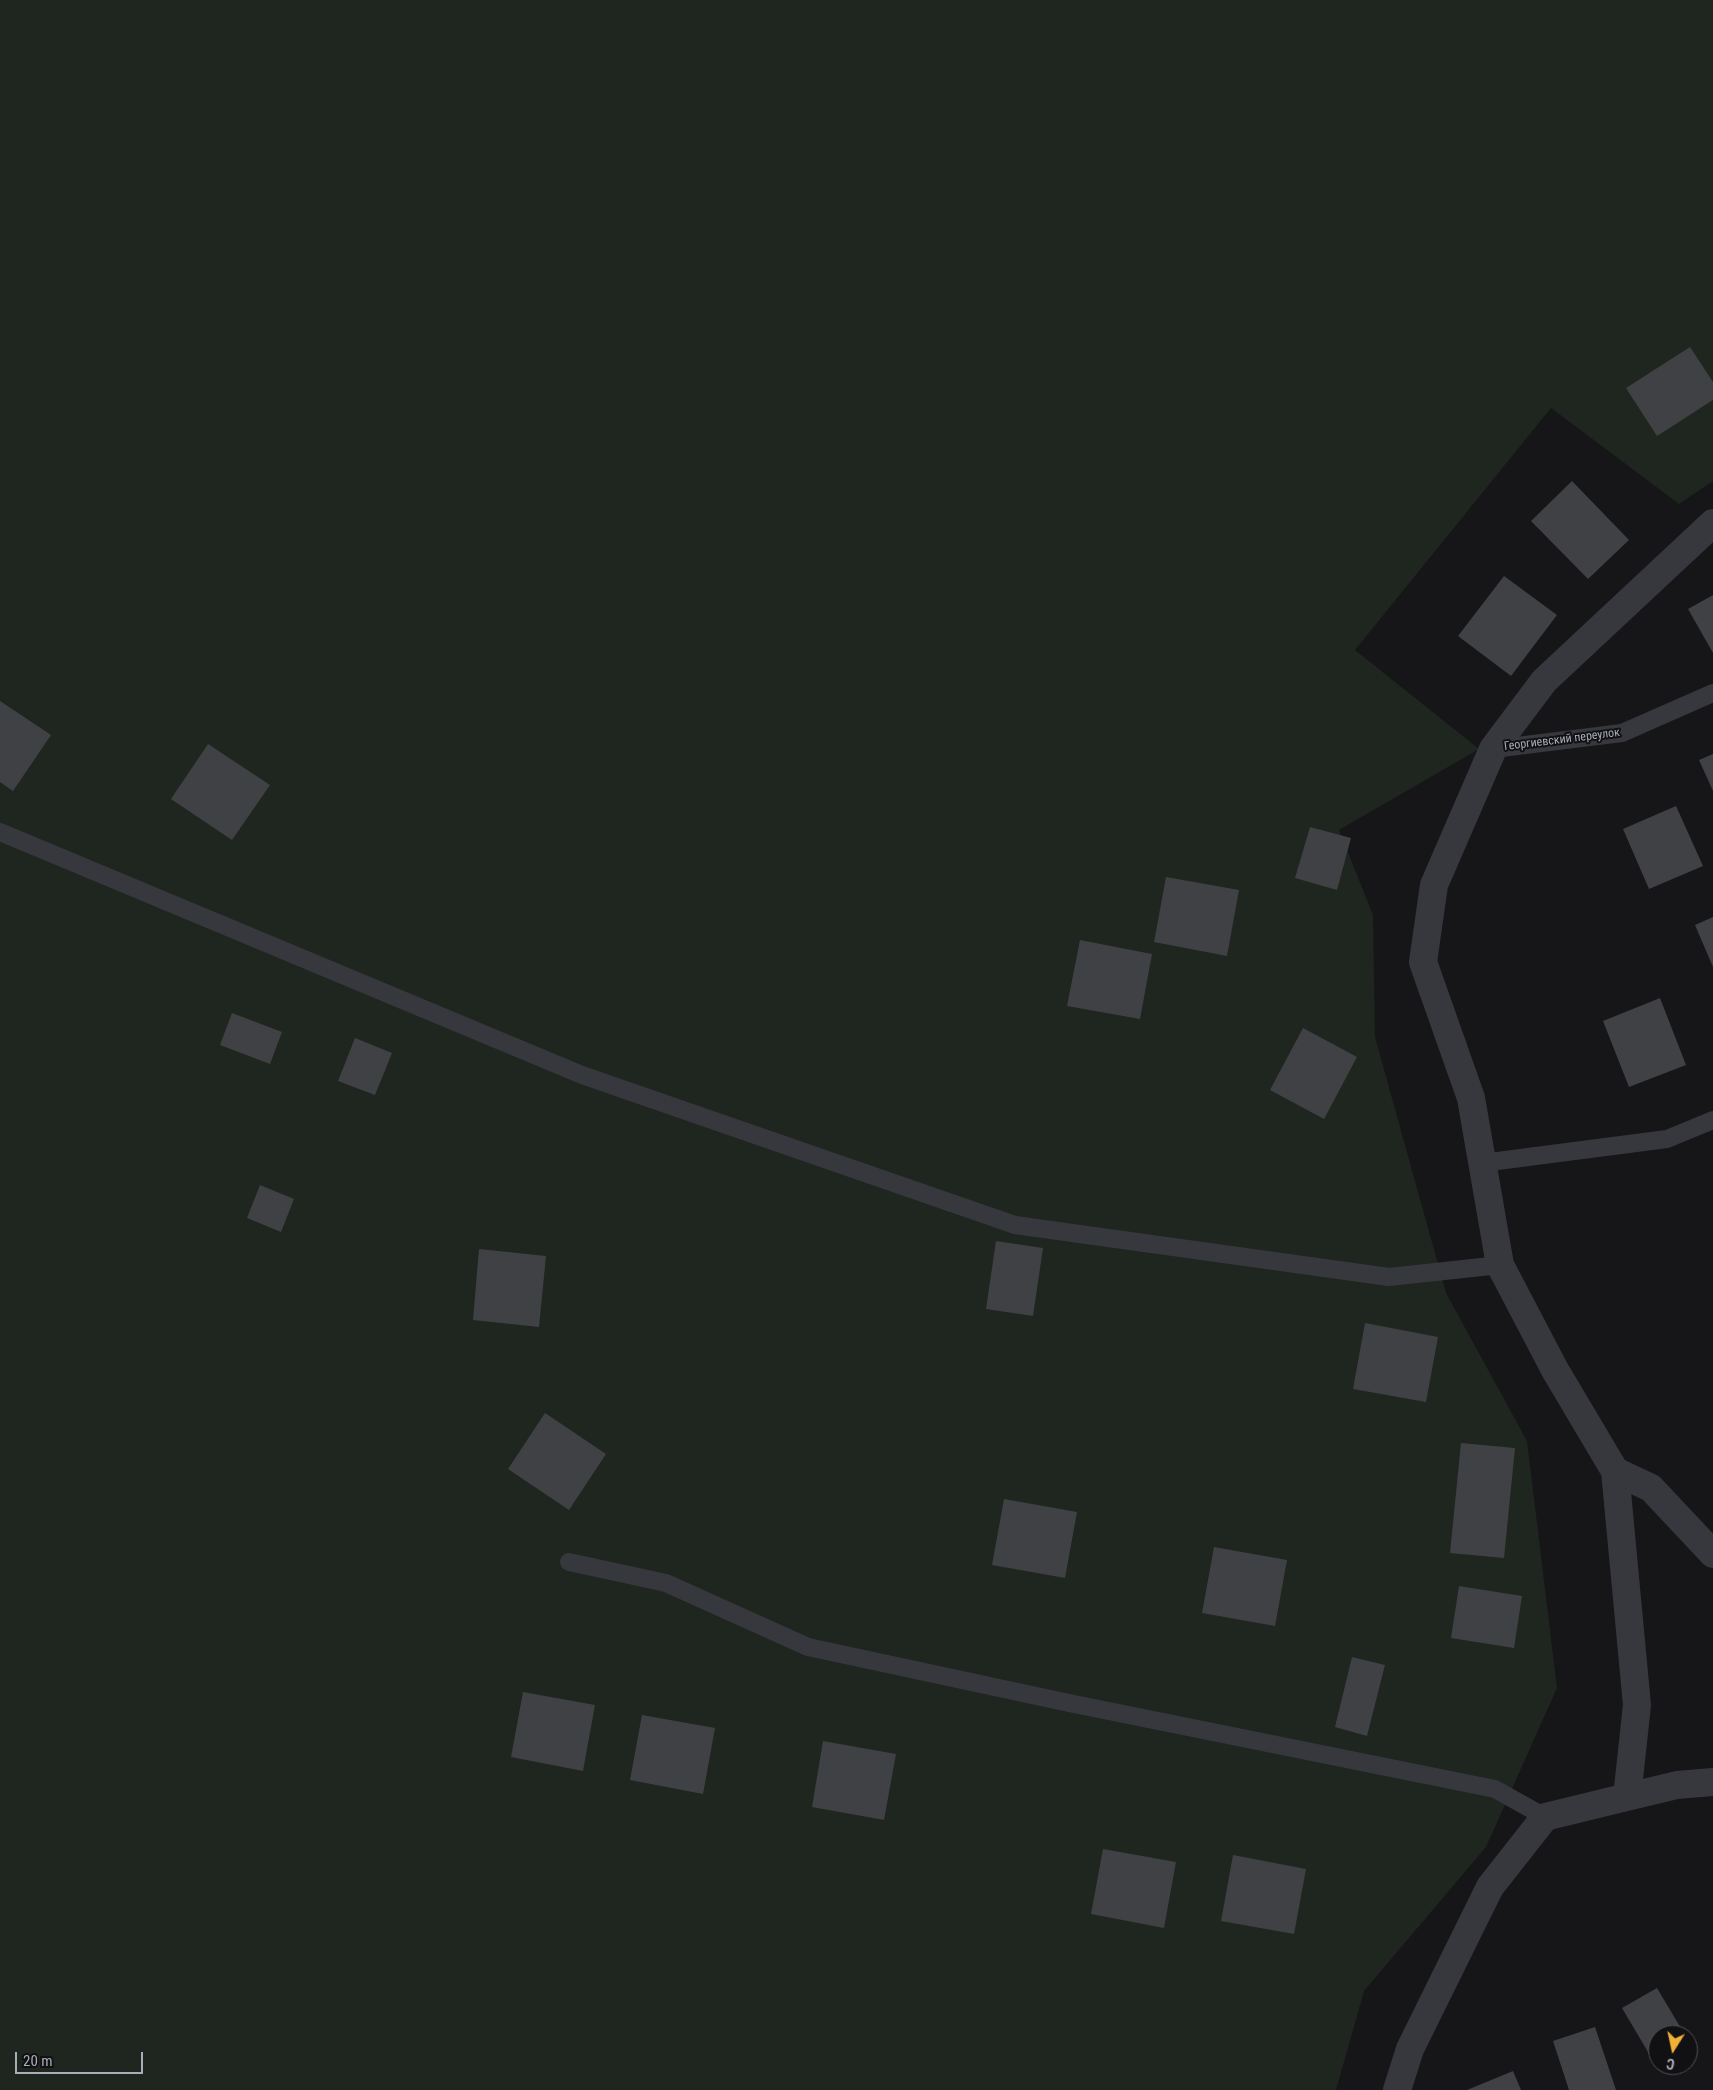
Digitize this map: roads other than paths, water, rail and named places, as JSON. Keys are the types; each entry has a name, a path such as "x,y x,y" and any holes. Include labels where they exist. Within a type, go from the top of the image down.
{"street":[{"path":"1627,1797 1637,1705 1615,1471 1555,1370 1500,1265 1471,1098 1423,962 1434,885 1493,748 1544,681 1713,524"},
{"path":"1615,1471 1651,1488 1713,1554"},
{"path":"1397,2090 1410,2049 1490,1887 1546,1817 1677,1785 1713,1782"}],"lane":[{"name":"Георгиевский переулок","path":"1493,748 1622,733 1713,693"},
{"path":"0,832 582,1075 1016,1225 1389,1277 1500,1265"},
{"path":"1482,1163 1667,1139 1713,1120"},
{"path":"569,1562 666,1583 808,1646 1069,1703 1495,1789 1546,1817"}]}
